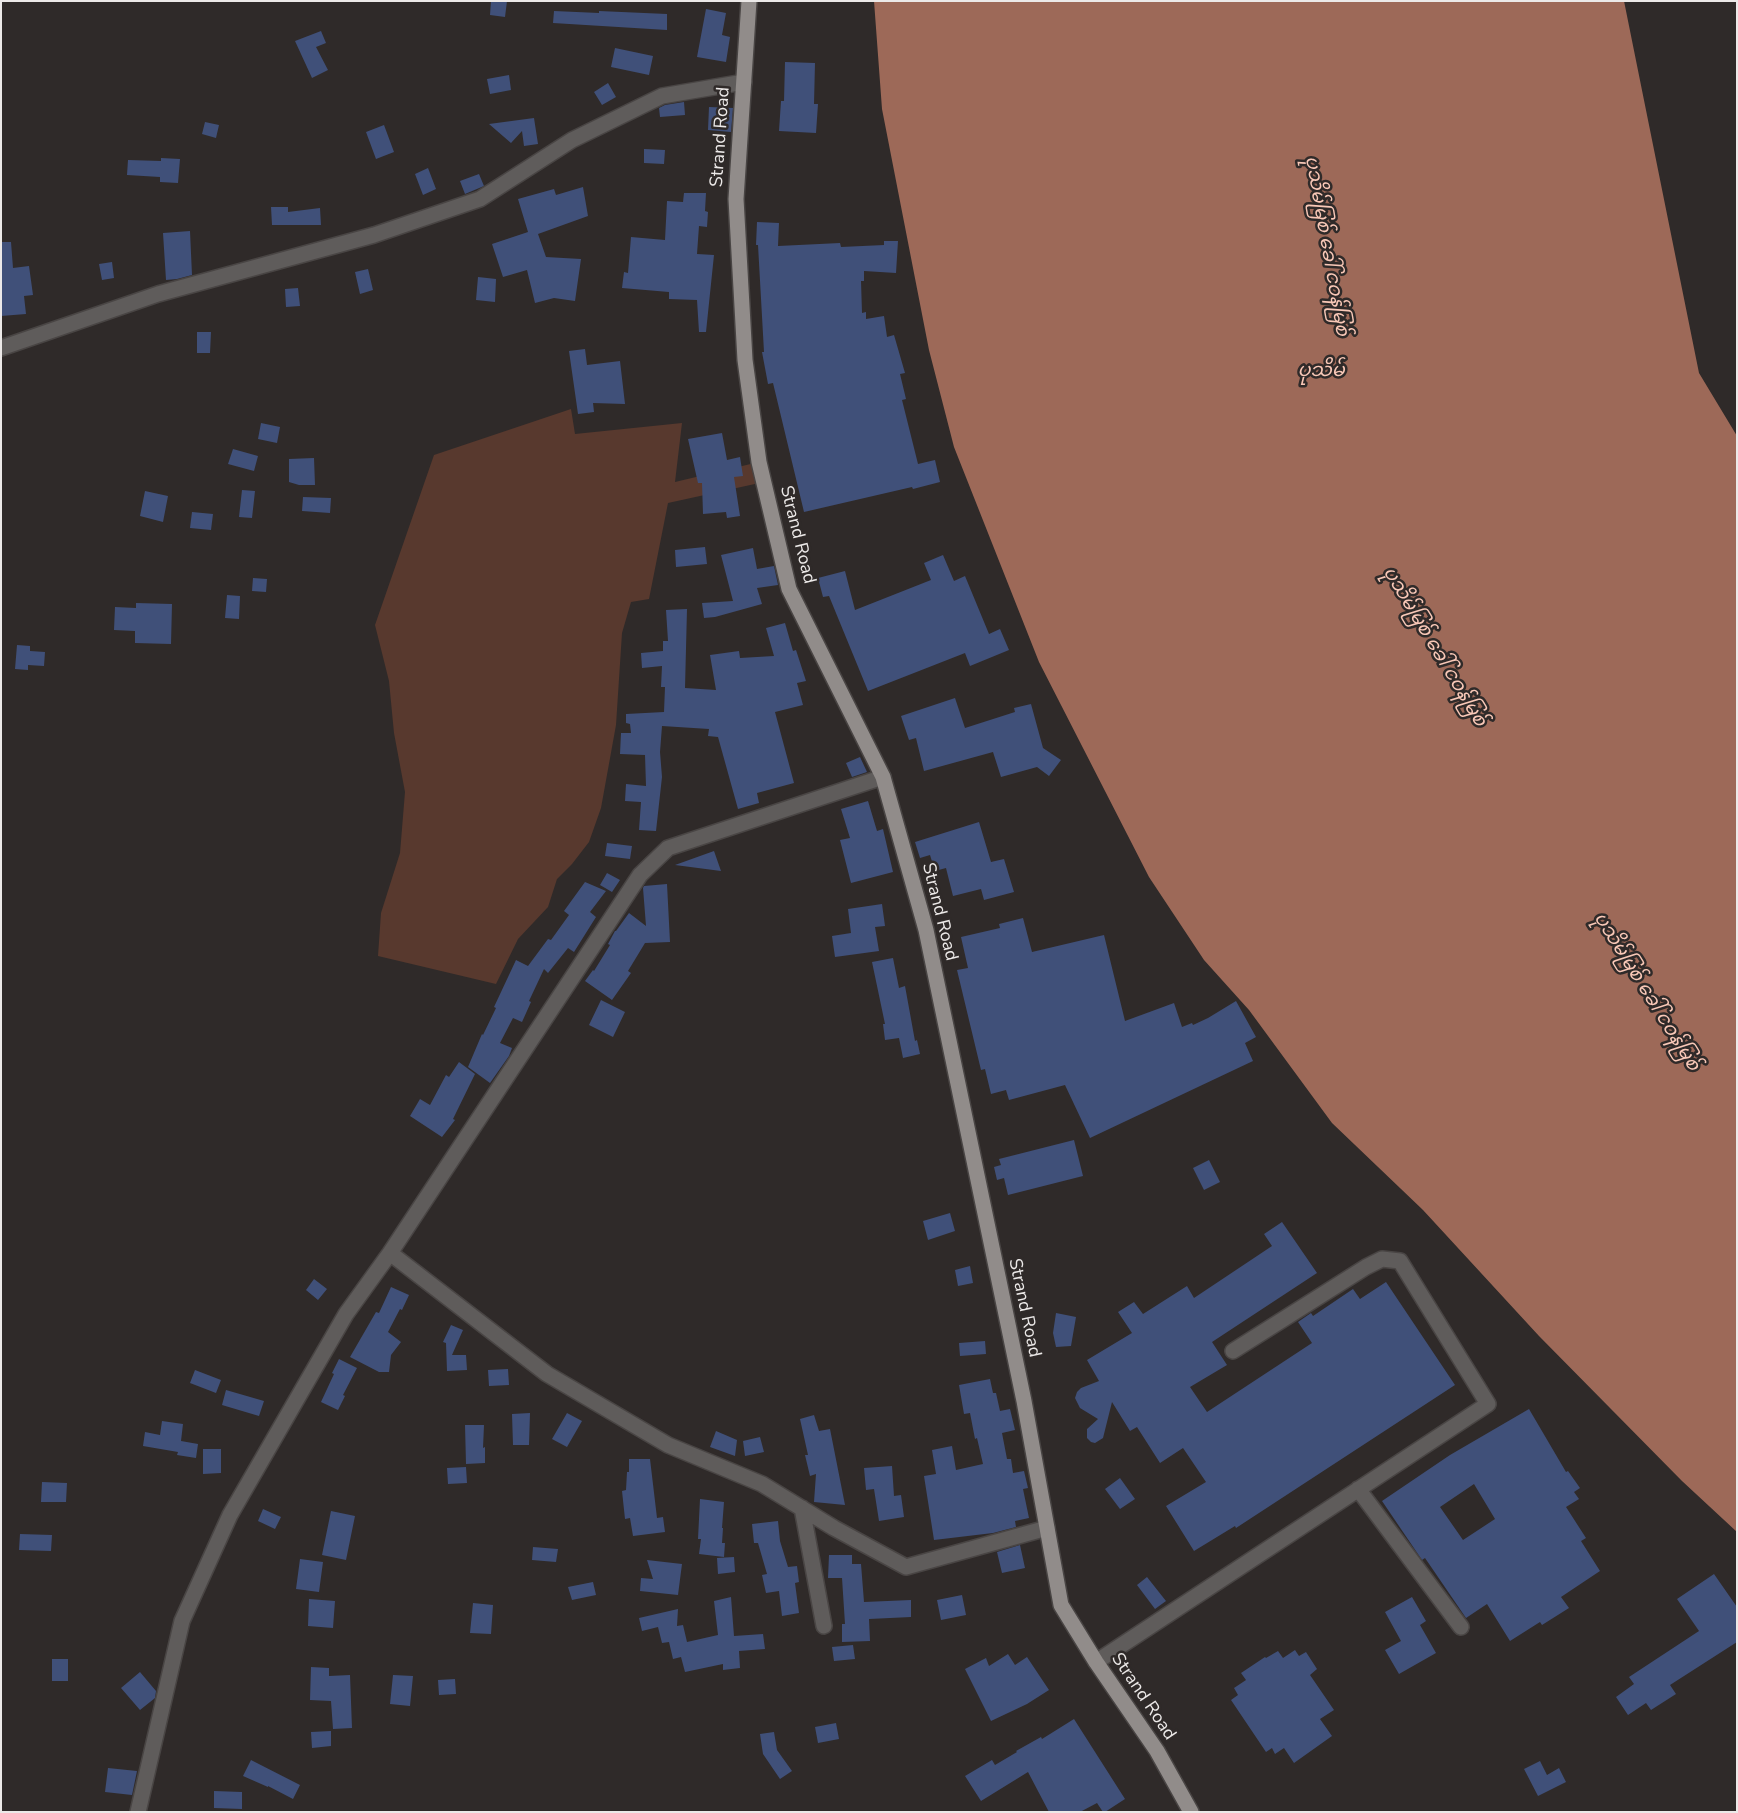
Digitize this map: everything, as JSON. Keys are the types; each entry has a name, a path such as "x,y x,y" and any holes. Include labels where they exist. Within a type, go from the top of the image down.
{"main road":[{"name":"Strand Road","path":"750,1 736,199 745,360 759,462 789,589 883,776 926,930 1024,1401 1061,1606 1096,1662 1158,1751 1191,1812"}],"street":[{"path":"1,348 158,294 374,235 480,199 572,140 662,96 744,82"},
{"path":"138,1812 182,1620 230,1515 346,1314 390,1253 640,875 668,848 883,776"},
{"path":"390,1253 547,1374 668,1446 762,1484 834,1528 906,1567 1047,1528"},
{"path":"1096,1662 1488,1404 1400,1261 1382,1259 1374,1263 1233,1351"},
{"path":"1358,1489 1460,1627"},
{"path":"802,1508 824,1626"}],"shaded area":[{"path":"571,409 575,434 682,423 675,482 759,462 764,482 668,503 649,599 631,602 622,633 616,725 601,808 589,842 572,864 557,879 548,907 518,939 496,984 378,956 381,913 400,853 405,792 394,733 389,681 375,625 434,455"}],"water":[{"name":"ပုသိမ်","path":"874,1 1624,1 1699,373 1737,436 1737,1532 1682,1481 1539,1336 1423,1210 1332,1123 1249,1010 1204,960 1149,877 1039,662 954,447 929,350 882,109"}],"building":[{"path":"491,1 507,1 505,17 490,15"},
{"path":"706,9 726,13 722,35 730,37 726,62 697,57"},
{"path":"554,11 667,14 667,30 553,23"},
{"path":"321,31 326,43 316,47 328,70 312,78 295,41"},
{"path":"615,48 653,56 649,75 611,67"},
{"path":"785,62 815,63 814,104 818,104 816,133 779,131 781,101 784,101"},
{"path":"509,75 511,90 490,94 487,79"},
{"path":"608,83 616,97 602,105 594,92"},
{"path":"684,102 685,115 660,117 659,108 665,105"},
{"path":"709,107 733,108 731,132 708,130"},
{"path":"534,118 538,144 524,146 522,131 511,143 489,124"},
{"path":"205,122 219,125 216,138 202,134"},
{"path":"384,125 394,152 376,159 366,132"},
{"path":"644,149 665,150 664,164 644,163"},
{"path":"161,158 180,159 178,183 160,182 160,177 127,175 128,160 161,161"},
{"path":"428,168 436,189 423,195 415,174"},
{"path":"479,174 484,186 465,194 460,181"},
{"path":"583,187 588,216 538,234 546,257 581,259 575,301 554,298 535,303 527,270 503,277 492,244 528,232 518,199 554,189 556,195"},
{"path":"684,193 706,193 705,211 708,212 707,227 699,226 697,254 714,255 706,332 699,332 697,300 669,299 669,292 622,288 624,272 628,273 631,237 665,240 667,201 683,202"},
{"path":"271,207 288,207 288,212 320,208 321,225 272,225"},
{"path":"757,222 779,223 778,246 840,243 841,247 884,245 884,241 898,241 896,273 864,271 864,281 861,281 862,313 866,312 866,319 884,316 887,337 894,335 905,373 900,374 906,399 902,400 918,464 935,460 940,482 804,512 773,383 768,384 762,352 764,352 758,245 756,245"},
{"path":"190,231 192,275 166,280 163,233"},
{"path":"1,242 11,242 13,268 29,266 33,295 24,296 26,314 1,316"},
{"path":"112,262 114,278 102,280 99,264"},
{"path":"368,269 373,290 360,294 355,272"},
{"path":"478,277 496,279 495,302 476,300"},
{"path":"298,288 300,306 286,307 285,289"},
{"path":"197,332 211,332 210,353 197,353"},
{"path":"585,349 587,365 620,361 625,404 593,403 594,412 578,414 569,351"},
{"path":"261,423 280,427 277,443 258,439"},
{"path":"722,433 727,460 740,457 743,476 734,477 740,516 727,518 726,512 703,514 702,483 698,483 688,439"},
{"path":"233,449 258,456 254,471 228,464"},
{"path":"314,458 315,485 299,485 289,482 289,459"},
{"path":"242,490 255,491 252,518 239,517"},
{"path":"145,491 168,496 163,522 140,516"},
{"path":"303,497 331,498 330,513 302,511"},
{"path":"192,512 213,514 211,530 190,528"},
{"path":"705,547 707,564 676,567 675,550"},
{"path":"753,548 757,569 774,566 778,585 757,588 762,604 715,617 704,618 702,603 733,601 721,555"},
{"path":"943,555 954,581 965,576 989,634 1000,629 1009,650 970,666 965,653 868,691 829,596 823,597 818,578 845,571 855,610 931,580 924,563"},
{"path":"253,578 267,579 266,592 252,591"},
{"path":"227,595 240,596 239,619 225,618"},
{"path":"136,603 172,604 171,644 135,643 135,631 114,630 115,607 136,608"},
{"path":"687,609 685,688 716,690 710,655 739,651 740,658 774,656 766,628 785,623 793,651 796,650 806,681 797,683 803,705 775,712 794,783 757,793 759,803 738,809 718,737 708,736 709,729 662,726 660,752 662,777 656,831 639,830 641,802 625,801 626,784 646,786 645,755 620,754 621,733 631,733 630,724 626,723 626,714 664,712 665,687 661,687 662,666 642,668 641,653 663,651 663,641 668,641 666,610"},
{"path":"17,645 30,646 30,651 45,652 44,666 28,665 28,670 15,669"},
{"path":"955,698 965,728 1015,712 1014,708 1031,704 1043,748 1061,760 1049,776 1037,767 1001,777 993,752 924,771 916,738 909,740 901,716"},
{"path":"860,757 867,772 852,777 846,763"},
{"path":"868,801 877,831 883,829 893,872 851,883 840,840 850,838 841,809"},
{"path":"979,822 991,862 1004,859 1014,892 984,900 981,889 953,896 946,868 935,871 930,855 920,858 915,842"},
{"path":"607,843 632,846 630,859 605,856"},
{"path":"714,851 721,871 675,865"},
{"path":"607,873 620,880 612,892 600,885"},
{"path":"585,882 606,891 590,912 596,917 574,952 568,948 548,973 544,969 529,1001 531,1002 522,1022 513,1018 500,1043 512,1048 509,1056 490,1083 468,1067 516,960 528,966 548,939 551,940 569,915 564,911"},
{"path":"667,884 670,942 645,943 628,971 631,973 612,1000 585,981 594,971 610,945 608,944 615,931 629,913 646,926 644,886"},
{"path":"882,904 885,926 875,927 879,951 835,957 832,936 851,933 848,909"},
{"path":"1023,918 1032,952 1104,935 1125,1021 1174,1003 1182,1027 1192,1023 1193,1025 1208,1018 1236,1001 1256,1037 1245,1043 1253,1061 1090,1138 1065,1085 1009,1100 1006,1090 991,1094 985,1069 981,1070 957,970 968,968 961,937 1000,928 999,924"},
{"path":"893,958 899,988 905,986 915,1041 917,1040 920,1054 903,1058 899,1038 885,1040 883,1024 885,1024 872,962"},
{"path":"601,1000 625,1012 613,1037 589,1025"},
{"path":"459,1062 475,1074 453,1119 455,1120 442,1137 410,1116 420,1099 430,1105 446,1075 449,1077"},
{"path":"1074,1140 1083,1176 1008,1195 1004,1178 997,1180 994,1167 1001,1165 999,1159"},
{"path":"1209,1160 1220,1182 1204,1190 1193,1168"},
{"path":"950,1213 955,1231 928,1240 923,1221"},
{"path":"1282,1222 1317,1273 1212,1342 1227,1365 1190,1387 1207,1412 1312,1343 1298,1322 1311,1313 1313,1316 1353,1289 1360,1299 1386,1282 1455,1385 1236,1528 1235,1526 1194,1551 1166,1506 1206,1482 1183,1448 1160,1463 1137,1427 1130,1431 1112,1402 1103,1438 1095,1443 1091,1442 1087,1438 1087,1429 1098,1419 1080,1408 1075,1398 1081,1388 1099,1381 1087,1360 1132,1333 1118,1312 1134,1302 1143,1314 1187,1286 1194,1298 1272,1246 1264,1234"},
{"path":"970,1266 973,1283 958,1286 955,1270"},
{"path":"314,1279 327,1289 318,1300 306,1290"},
{"path":"391,1287 409,1295 388,1332 401,1342 391,1355 389,1372 379,1372 350,1357 376,1312 379,1313"},
{"path":"1056,1313 1076,1317 1071,1346 1056,1347 1053,1333"},
{"path":"451,1325 463,1330 452,1355 466,1355 467,1370 447,1371 446,1343 443,1342"},
{"path":"985,1341 986,1354 960,1356 959,1343"},
{"path":"339,1359 357,1368 343,1395 345,1396 338,1410 321,1402"},
{"path":"508,1369 509,1385 489,1386 488,1370"},
{"path":"195,1370 221,1380 216,1393 190,1383"},
{"path":"990,1379 993,1393 996,1393 1000,1411 1010,1409 1015,1430 1002,1433 1007,1459 1011,1459 1013,1473 1024,1471 1028,1488 1023,1489 1029,1518 1015,1521 1016,1527 993,1533 934,1540 924,1476 936,1474 932,1450 952,1446 956,1470 983,1464 977,1438 975,1439 970,1413 964,1414 959,1385"},
{"path":"226,1390 264,1401 259,1416 222,1405"},
{"path":"1529,1409 1566,1472 1568,1471 1580,1488 1574,1492 1579,1499 1566,1507 1586,1538 1581,1541 1600,1571 1561,1597 1569,1608 1542,1625 1540,1622 1510,1641 1487,1604 1466,1618 1425,1558 1422,1560 1382,1501 1450,1455","holes":["1474,1484 1495,1519 1463,1540 1440,1507"]},
{"path":"530,1413 529,1445 513,1445 512,1414"},
{"path":"567,1413 582,1421 567,1447 552,1439"},
{"path":"814,1415 819,1431 830,1429 845,1505 814,1502 816,1474 810,1476 805,1455 808,1455 800,1419"},
{"path":"162,1421 183,1424 181,1441 198,1444 196,1458 177,1455 178,1452 143,1446 145,1432 160,1435"},
{"path":"465,1425 484,1425 483,1448 485,1447 485,1463 466,1464"},
{"path":"716,1431 737,1440 735,1456 710,1447"},
{"path":"760,1437 764,1452 745,1456 743,1441"},
{"path":"203,1449 221,1449 221,1473 203,1474"},
{"path":"629,1459 650,1459 657,1518 663,1517 665,1532 633,1536 630,1518 625,1519 622,1491 626,1490"},
{"path":"892,1466 894,1496 901,1495 904,1517 879,1521 874,1489 866,1490 864,1468"},
{"path":"466,1467 467,1483 448,1484 447,1468"},
{"path":"1120,1478 1135,1499 1120,1509 1105,1489"},
{"path":"42,1482 67,1483 66,1502 41,1502"},
{"path":"700,1499 724,1502 722,1543 725,1543 724,1557 699,1554 701,1539 698,1539"},
{"path":"263,1509 281,1517 275,1529 258,1521"},
{"path":"331,1511 355,1516 346,1560 322,1555"},
{"path":"778,1521 780,1541 788,1567 797,1566 799,1582 795,1583 799,1613 782,1616 779,1591 766,1593 762,1575 767,1574 758,1543 754,1543 752,1524"},
{"path":"20,1534 52,1535 51,1551 19,1550"},
{"path":"1020,1545 1025,1568 1002,1573 997,1552"},
{"path":"533,1547 558,1549 556,1562 532,1560"},
{"path":"829,1555 852,1555 852,1564 861,1564 864,1602 911,1600 911,1617 869,1619 870,1641 842,1642 842,1624 845,1624 842,1578 828,1578"},
{"path":"734,1557 735,1572 718,1574 717,1558"},
{"path":"300,1559 323,1562 319,1592 296,1589"},
{"path":"647,1560 682,1564 678,1595 640,1591 641,1578 653,1579"},
{"path":"1714,1574 1737,1607 1737,1642 1670,1685 1676,1694 1651,1710 1646,1703 1628,1715 1616,1697 1634,1684 1629,1677 1699,1631 1677,1599"},
{"path":"1147,1577 1166,1601 1155,1609 1137,1585"},
{"path":"593,1582 596,1595 572,1600 568,1587"},
{"path":"962,1595 966,1615 941,1620 937,1600"},
{"path":"731,1597 734,1636 763,1634 765,1649 739,1651 740,1668 723,1670 723,1664 685,1672 681,1657 673,1659 669,1642 662,1643 658,1627 642,1631 639,1618 678,1609 677,1626 683,1625 687,1642 718,1635 714,1601"},
{"path":"1412,1597 1426,1621 1420,1625 1436,1653 1399,1674 1385,1650 1401,1641 1385,1612"},
{"path":"309,1599 335,1601 333,1628 308,1626"},
{"path":"473,1603 493,1605 491,1634 470,1633"},
{"path":"853,1645 855,1659 834,1661 832,1647"},
{"path":"1295,1650 1299,1656 1306,1652 1317,1669 1310,1675 1334,1710 1320,1719 1332,1736 1294,1763 1284,1748 1275,1754 1272,1748 1266,1752 1231,1700 1238,1695 1234,1688 1246,1680 1241,1673 1278,1651 1283,1658"},
{"path":"1008,1654 1015,1665 1027,1657 1049,1690 1027,1704 991,1721 965,1669 986,1658 989,1666"},
{"path":"52,1659 68,1659 68,1681 52,1681"},
{"path":"311,1667 329,1668 329,1676 350,1675 352,1728 333,1729 331,1701 310,1700"},
{"path":"140,1672 156,1691 155,1698 140,1710 121,1688"},
{"path":"393,1675 413,1676 410,1706 390,1704"},
{"path":"455,1679 456,1694 439,1695 438,1680"},
{"path":"1074,1719 1125,1799 1105,1812 1097,1803 1080,1812 1049,1812 1028,1772 981,1801 965,1776 992,1760 995,1765 1016,1751 1041,1737 1042,1739"},
{"path":"836,1723 839,1739 818,1743 815,1727"},
{"path":"331,1731 331,1746 312,1748 311,1732"},
{"path":"774,1732 777,1750 792,1771 780,1779 763,1754 760,1734"},
{"path":"251,1760 300,1785 293,1799 243,1776"},
{"path":"1540,1761 1547,1775 1559,1768 1566,1782 1538,1796 1524,1769"},
{"path":"108,1768 137,1771 132,1795 105,1792"},
{"path":"214,1791 242,1792 242,1809 214,1808"}],"water label":[{"name":"ပုသိမ်မြစ် ခေါ် ငဝန်မြစ်","path":"1326,246"},
{"name":"ပုသိမ်မြစ် ခေါ် ငဝန်မြစ်","path":"1434,647"},
{"name":"ပုသိမ်မြစ် ခေါ် ငဝန်မြစ်","path":"1646,992"}]}
